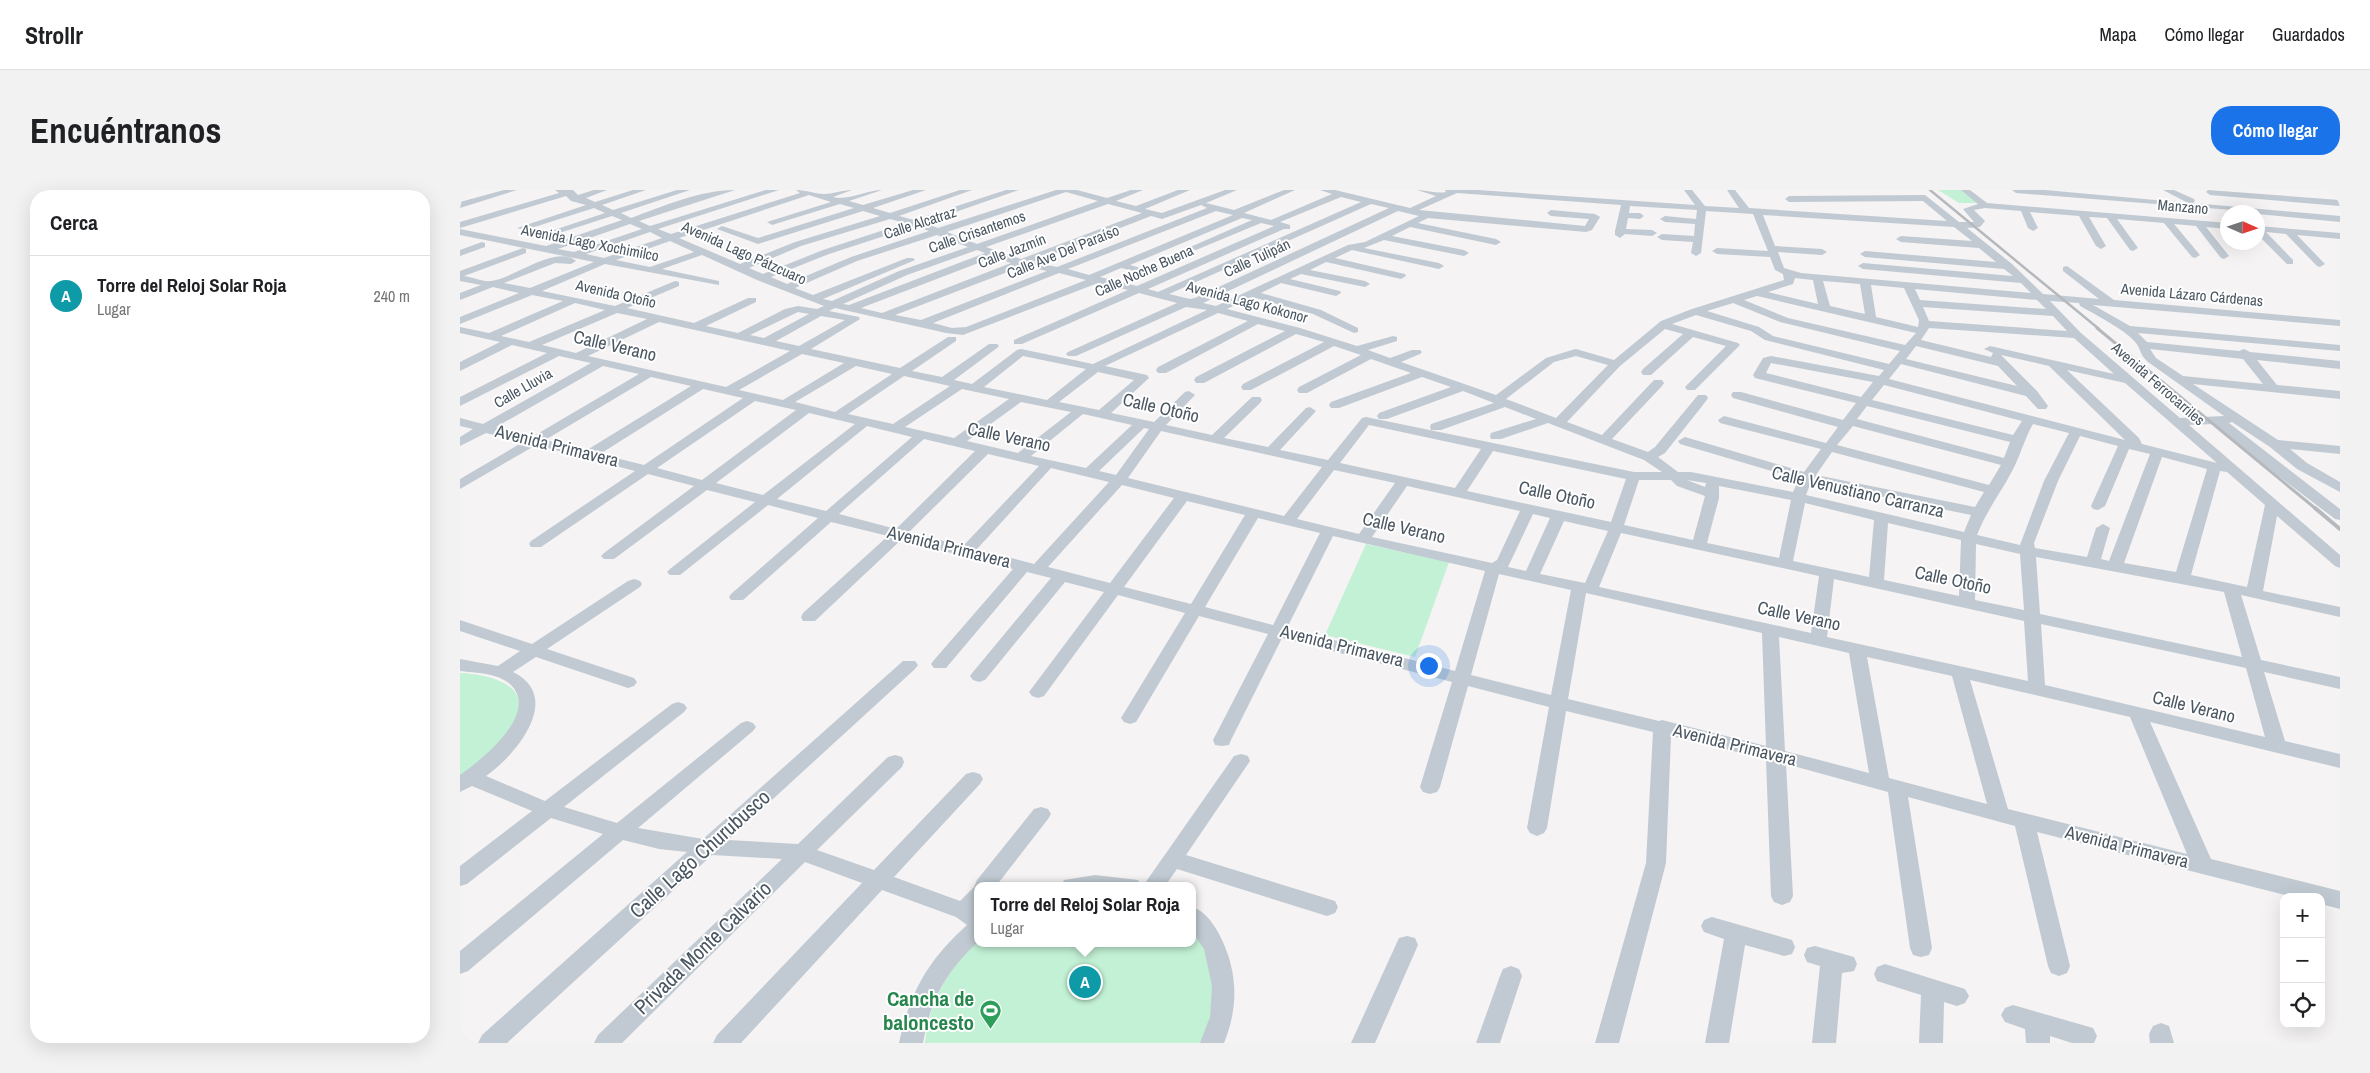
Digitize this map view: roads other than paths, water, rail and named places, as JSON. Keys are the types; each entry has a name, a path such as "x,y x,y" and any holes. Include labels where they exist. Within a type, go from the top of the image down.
{"street":[{"path":"460,204 514,190"},
{"path":"460,216 554,190"},
{"path":"508,219 578,194 603,190"},
{"path":"500,240 518,232 642,190"},
{"path":"547,234 686,190"},
{"path":"545,250 689,201 731,190"},
{"path":"574,255 650,228 775,190"},
{"path":"621,264 682,242 847,190"},
{"path":"772,222 878,190"},
{"path":"722,229 758,241 922,190"},
{"path":"740,268 798,244 893,216 968,190"},
{"path":"761,278 826,252 918,224 1015,190"},
{"path":"1066,190 1162,216 1232,190"},
{"name":"Calle Alcatraz","path":"786,288 854,260 1066,190"},
{"path":"813,299 882,269 1110,190"},
{"name":"Calle Crisantemos","path":"766,342 826,309 903,273 1138,190"},
{"path":"1136,209 1186,190"},
{"name":"Avenida Lago Pátzcuaro","path":"563,192 578,194 594,206 632,220 761,278 813,299 826,309 848,310 884,316 952,332 961,332 1092,279 1291,190"},
{"path":"1421,190 1515,193 1539,198 1626,203 1650,201 1752,212 1959,225 1979,223 1978,219 1968,208 1985,205"},
{"path":"1688,190 1702,208 1696,253"},
{"path":"1731,190 1752,212 1780,270 1787,273 2042,298"},
{"path":"1780,190 1802,215"},
{"path":"1965,190 1985,205"},
{"path":"2016,190 2220,210"},
{"path":"2168,190 2182,198 2220,209"},
{"path":"462,330 532,292 600,263 804,191"},
{"name":"Avenida Lago Kokonor","path":"804,191 918,224 993,254 1216,309 1329,340 1463,387 1649,457 1676,476"},
{"path":"1271,223 1332,191 1427,215 1490,220 1528,216"},
{"path":"2209,191 2220,207"},
{"path":"2209,191 2340,204"},
{"path":"460,225 563,192"},
{"path":"1411,211 1450,192"},
{"path":"1528,216 1539,198"},
{"name":"Avenida Ferrocarriles","path":"1789,199 1925,198 2004,262 2077,335 2340,563"},
{"path":"1159,295 1370,201"},
{"path":"1586,216 1592,201"},
{"path":"1197,203 1304,231 1368,244"},
{"path":"1621,226 1626,203"},
{"path":"1048,233 1123,205"},
{"name":"Manzano","path":"1985,205 2220,225"},
{"name":"Calle Ave Del Paraíso","path":"923,324 1215,208"},
{"name":"Calle Tulipán","path":"1072,354 1240,282 1397,208"},
{"path":"1452,217 1466,208"},
{"path":"2024,208 2033,228"},
{"path":"1490,220 1509,211 1588,229 1595,217 1551,213"},
{"name":"Calle Jazmín","path":"884,316 1150,213"},
{"path":"2082,213 2101,246"},
{"path":"2265,213 2340,219"},
{"path":"1049,404 1099,365 1351,247 1368,244 1427,215"},
{"path":"1621,226 1640,216"},
{"path":"2110,216 2133,248"},
{"path":"1193,248 1260,220"},
{"path":"2167,221 2195,255"},
{"path":"1410,224 1496,242"},
{"path":"2199,224 2224,256"},
{"name":"Calle Noche Buena","path":"975,388 1019,347 1141,287 1284,226"},
{"path":"1621,226 1650,229"},
{"path":"1699,230 1664,228 1699,230"},
{"path":"2265,229 2340,236"},
{"path":"474,235 490,230"},
{"path":"2288,231 2320,264"},
{"name":"Avenida Lago Xochimilco","path":"460,232 574,255 600,263 621,264 715,283"},
{"path":"1385,236 1464,253"},
{"path":"2265,236 2290,262"},
{"path":"1901,239 1983,245"},
{"path":"460,253 482,245"},
{"path":"848,310 1011,247"},
{"path":"1351,247 1440,266"},
{"path":"1717,251 1769,247 1822,252"},
{"path":"460,276 522,251"},
{"path":"1154,251 1166,256"},
{"path":"651,270 702,252"},
{"path":"1921,253 2004,262"},
{"path":"1865,254 2004,262"},
{"path":"460,297 558,259 600,263"},
{"path":"1325,259 1402,276"},
{"path":"1122,265 1144,272"},
{"path":"1863,266 2024,280"},
{"path":"2066,269 2112,304"},
{"path":"1300,271 1365,284"},
{"path":"1459,493 1492,442 1553,421 1616,364 1668,321 1789,282 1790,278 1787,273"},
{"name":"Avenida Otoño","path":"460,276 766,342"},
{"path":"1817,277 1825,309"},
{"path":"1280,280 1336,293"},
{"path":"1865,281 1871,319"},
{"path":"530,346 674,284"},
{"path":"1908,286 1924,328"},
{"path":"1754,293 1871,319 1924,328 2077,335"},
{"path":"1250,294 1320,313 1357,329"},
{"name":"Avenida Lázaro Cárdenas","path":"2042,298 2340,323"},
{"path":"1733,299 1784,320 2002,364"},
{"path":"490,337 574,300"},
{"path":"695,327 752,300"},
{"path":"2080,301 2127,329 2144,349 2199,395 2275,444 2302,466 2340,488"},
{"path":"1916,303 2054,313"},
{"path":"728,391 856,318 826,309 789,311 740,336"},
{"path":"1696,311 1755,329 1769,338 2033,394"},
{"path":"2210,312 2274,389"},
{"path":"2107,316 2102,322 2114,333 2144,349 2246,356 2339,366"},
{"path":"576,356 657,319"},
{"path":"2296,319 2339,366"},
{"path":"1162,370 1258,320"},
{"path":"1664,325 1734,345 1692,387"},
{"path":"1785,564 1800,491 1807,477 1864,401 1924,328"},
{"path":"1246,387 1329,340 1357,329"},
{"path":"2127,329 2340,348"},
{"name":"Calle Verano","path":"462,330 893,430 1089,473 1494,568 1959,671 2340,761"},
{"path":"1200,380 1296,330"},
{"path":"1647,372 1691,333"},
{"path":"837,416 952,339"},
{"path":"1356,350 1393,339"},
{"path":"460,367 511,342"},
{"name":"Calle Otoño","path":"766,342 1019,398 1158,426 1616,528 1967,601 2340,683"},
{"path":"945,381 993,346"},
{"path":"1019,347 1099,365 1143,378 1102,414"},
{"path":"2042,406 1990,349 2129,380"},
{"path":"460,402 558,352"},
{"path":"1390,362 1416,352"},
{"path":"1436,426 1501,401 1550,360 1579,352 1616,364"},
{"path":"1303,390 1370,355"},
{"path":"2017,440 1759,376 1767,360 1881,380 2214,467 2231,468"},
{"path":"784,404 856,361"},
{"name":"Calle Lluvia","path":"460,442 602,362"},
{"path":"2053,363 2134,441 2130,445 2098,506"},
{"path":"460,485 650,373"},
{"path":"1336,405 1422,373"},
{"path":"2180,379 2340,395"},
{"path":"1603,441 1658,383"},
{"path":"893,430 961,384"},
{"path":"590,455 701,385"},
{"path":"1383,416 1463,387"},
{"path":"940,664 1126,472 1158,426 1189,395"},
{"path":"1737,395 2009,463"},
{"path":"536,544 753,397"},
{"path":"955,444 1019,398"},
{"path":"1649,457 1660,450 1702,398"},
{"path":"1214,440 1256,400"},
{"path":"609,556 806,409"},
{"path":"1020,458 1081,410"},
{"path":"1272,452 1310,411"},
{"path":"1967,601 1970,538 1979,512 2009,463 2017,440 2029,419"},
{"path":"1724,420 1993,490"},
{"path":"2217,420 2282,475 2302,487 2312,497 2340,516"},
{"path":"1288,520 1366,421 1492,442 1634,476 1676,476"},
{"path":"2177,422 2237,421"},
{"name":"Avenida Primavera","path":"460,422 1558,702 1662,726 2024,821 2340,900"},
{"path":"675,572 865,422"},
{"path":"1089,473 1141,423"},
{"path":"2037,689 2026,551 2051,481 2076,431"},
{"path":"737,596 920,436"},
{"path":"1685,441 1807,477 1979,512"},
{"path":"2275,444 2340,450"},
{"path":"809,617 899,534 984,450"},
{"path":"2115,566 2157,452"},
{"path":"966,552 1048,464"},
{"path":"2182,578 2214,467"},
{"path":"1537,828 1558,702 1585,588 1616,528 1634,476"},
{"name":"Calle Venustiano Carranza","path":"1676,476 1682,483 1800,498 2026,551 2182,578 2340,612"},
{"path":"1363,538 1404,480"},
{"path":"1699,545 1712,487"},
{"path":"2302,487 2340,496"},
{"path":"1038,692 1183,496"},
{"path":"2254,594 2272,504"},
{"path":"1430,787 1494,568 1503,563 1529,508"},
{"path":"1130,718 1254,512"},
{"path":"1532,575 1559,515"},
{"path":"1876,583 1882,518"},
{"path":"2094,562 2103,528"},
{"path":"1222,740 1329,530"},
{"path":"1818,639 1827,572"},
{"path":"979,676 1062,575"},
{"path":"502,671 634,584"},
{"path":"2231,588 2277,746"},
{"path":"460,625 628,682"},
{"path":"1770,630 1782,896"},
{"path":"1857,648 1889,785 1921,948"},
{"path":"460,665 483,666 502,671 518,680 527,694 527,712 517,733 499,755 466,781"},
{"name":"Calle Lago Churubusco","path":"490,1043 909,665"},
{"path":"1959,671 1999,813"},
{"path":"460,878 678,708"},
{"path":"2137,712 2203,866"},
{"path":"1607,1043 1656,863 1662,726"},
{"path":"460,964 746,727"},
{"path":"1155,882 1241,761"},
{"path":"800,852 895,762"},
{"path":"725,1043 880,881 973,779"},
{"path":"466,781 548,810 620,832 659,841 707,847 800,852 880,881 973,920 954,950 931,980 916,1013 911,1043"},
{"path":"987,882 1041,814"},
{"path":"2024,821 2059,966"},
{"name":"Privada Monte Calvario","path":"606,1043 800,852"},
{"path":"1172,859 1327,907"},
{"path":"1196,919 1202,924 1217,949 1225,980 1222,1014 1212,1043"},
{"path":"1712,926 1784,947"},
{"path":"1717,1043 1736,934"},
{"path":"1368,1033 1406,945"},
{"path":"1824,1043 1831,960"},
{"path":"1885,974 1957,996"},
{"path":"1488,1043 1511,976"},
{"path":"1932,1043 1933,990"},
{"path":"2013,1015 2037,1033 2085,1036"}],"railway":[{"path":"1930,190 2099,329"},
{"path":"2097,328 2316,509"},
{"path":"2315,508 2340,529"}],"place":[{"name":"Torre del Reloj Solar Roja","path":"1085,982"},
{"name":"Cancha de baloncesto","path":"990,1030"}]}
